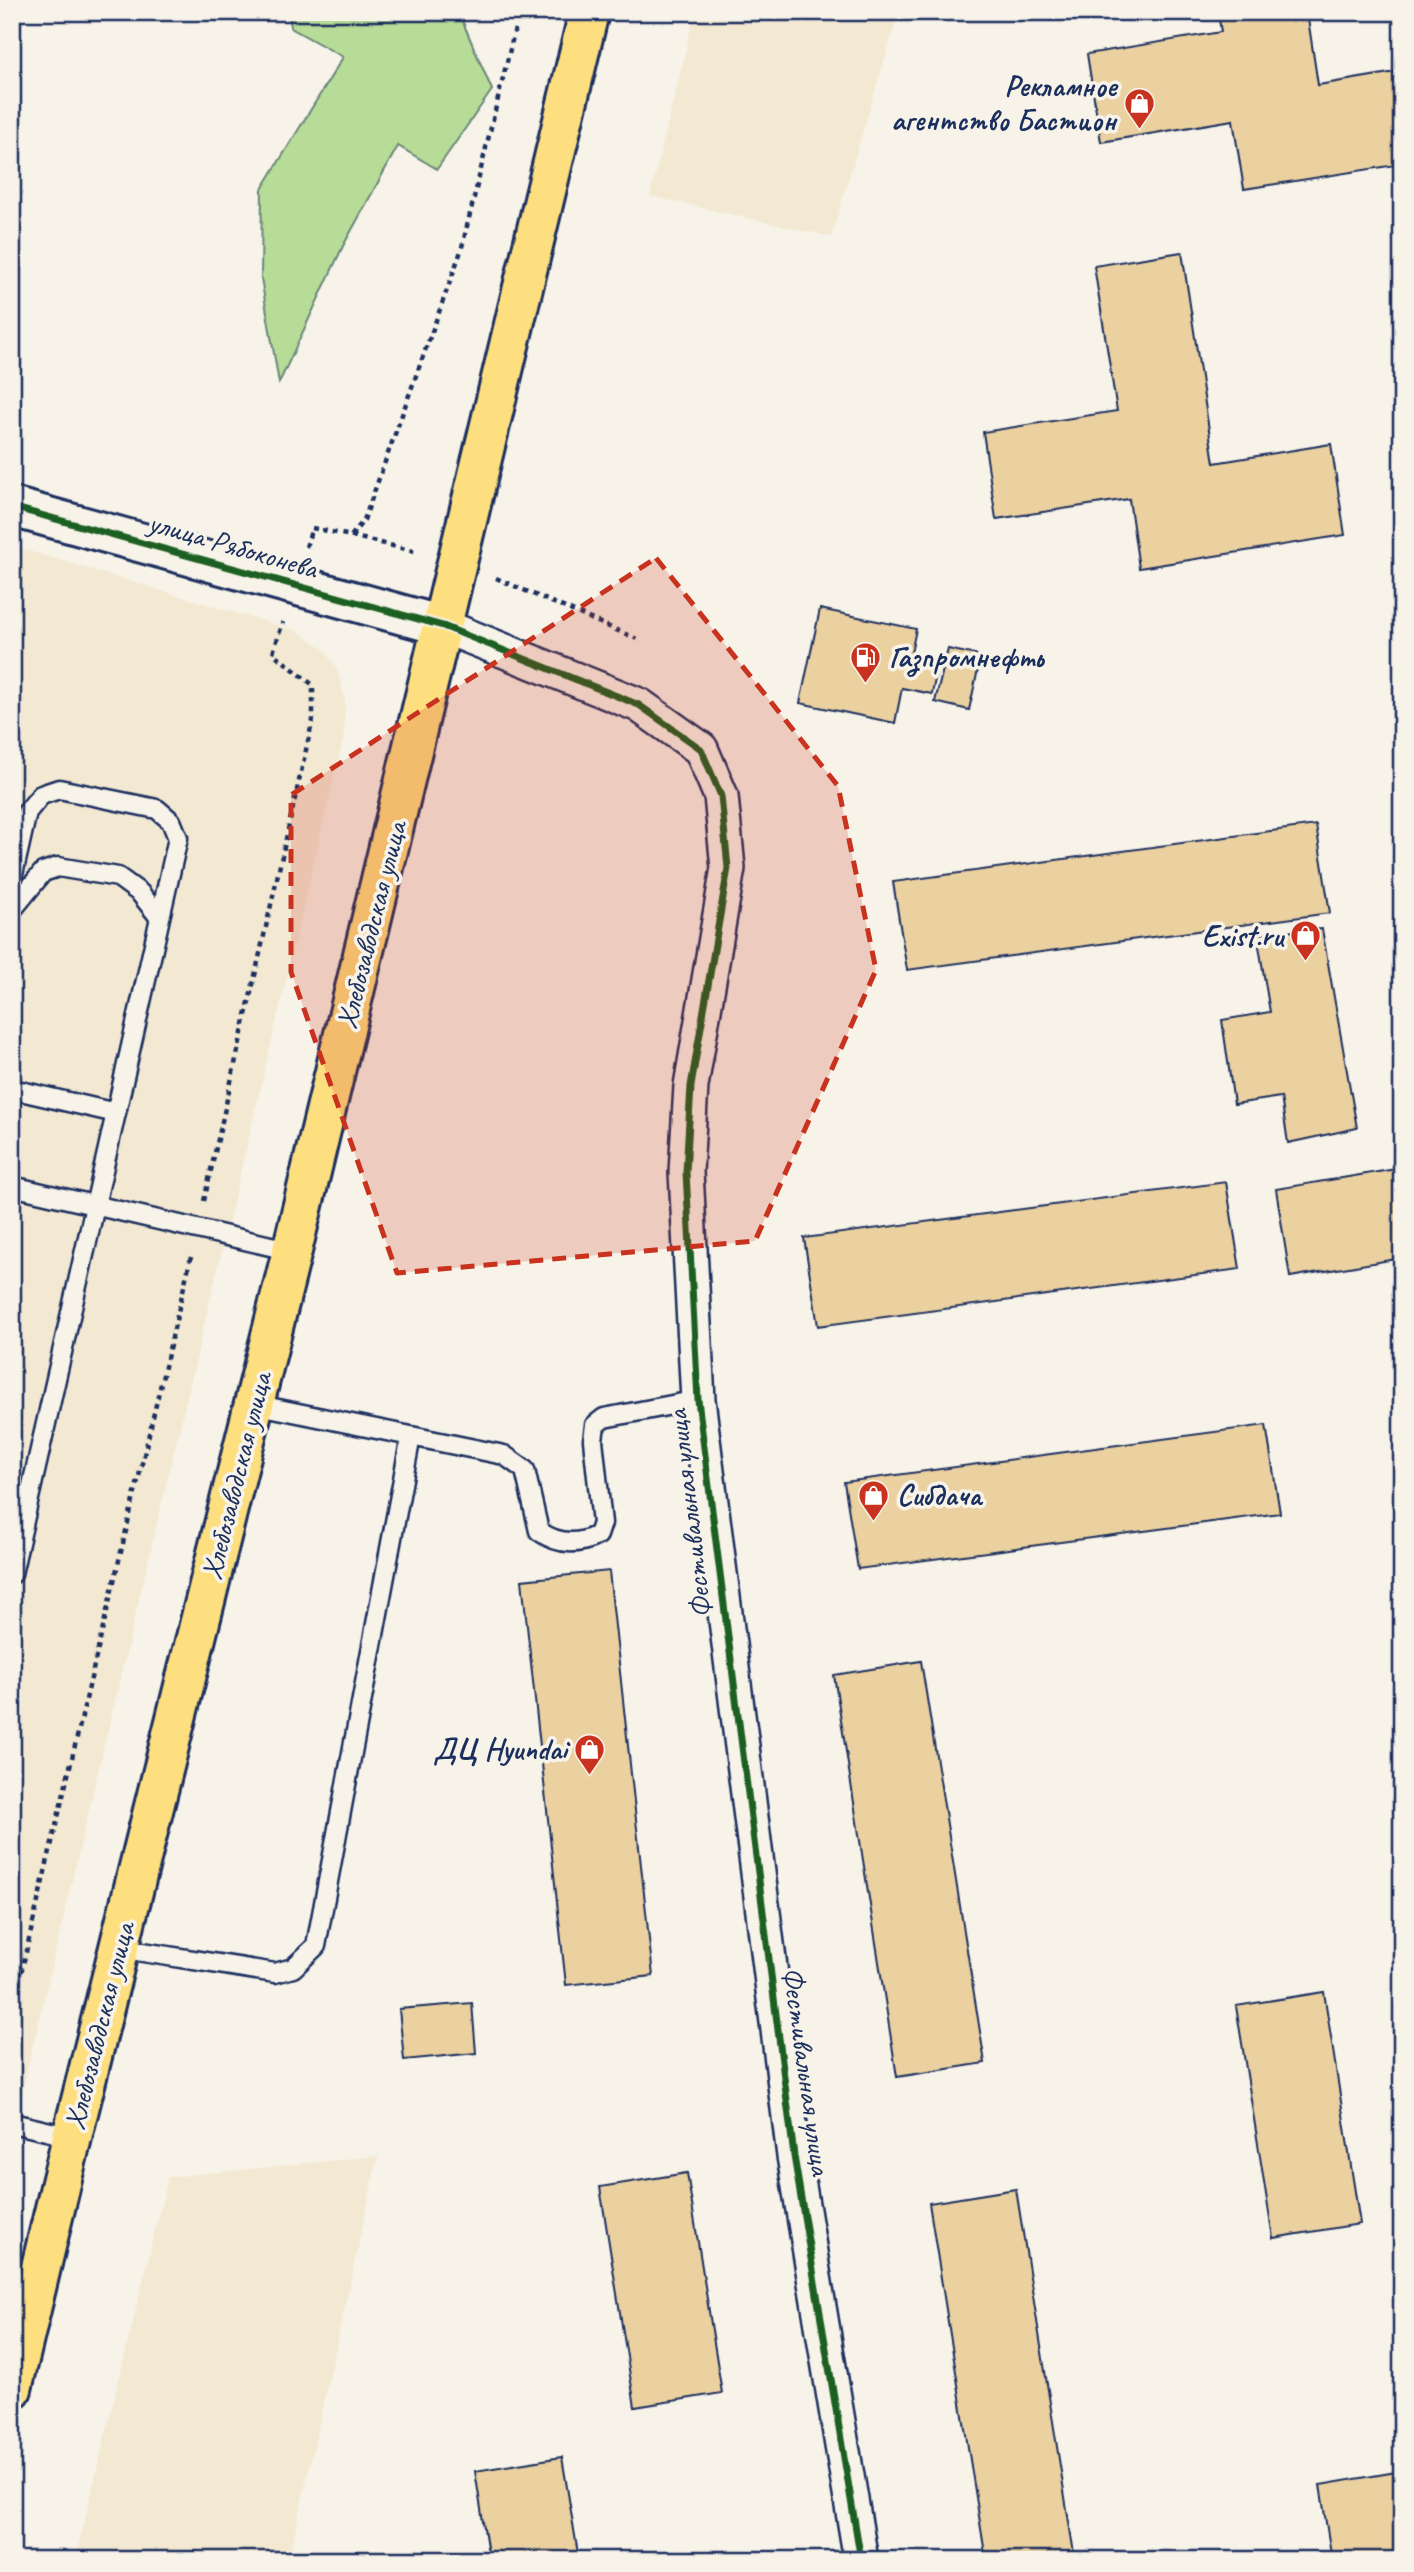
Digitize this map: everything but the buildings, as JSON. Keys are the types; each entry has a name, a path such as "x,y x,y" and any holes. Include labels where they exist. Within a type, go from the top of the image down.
{"main road":[{"name":"Хлебозаводская улица","path":"12,2389 118,1948 292,1251 589,12"}],"street":[{"name":"улица Рябоконева","path":"12,507 443,626"},
{"name":"Фестивальная улица","path":"443,626 639,705 701,749 721,796 728,868 691,1086 686,1172 698,1400 794,2156 861,2560"}],"lane":[{"path":"12,878 27,812 41,795 59,789 157,809 171,821 178,838 93,1205 12,1574"},
{"path":"12,910 43,872 58,867 118,877 140,893 160,918"},
{"path":"12,1089 116,1113"},
{"path":"12,1186 292,1251"},
{"path":"254,1404 504,1455 525,1470 539,1531 554,1542 586,1541 598,1535 602,1523 593,1440 595,1424 604,1418 698,1400"},
{"path":"118,1948 275,1973 293,1968 316,1946 411,1436"},
{"path":"12,2123 72,2137"}],"path":[{"path":"12,2011 198,1229 313,719 313,685 273,653 312,528 351,536 364,520 461,251 519,12"}],"highlighted area":[{"path":"656,558 838,786 876,970 755,1241 397,1273 291,972 291,795"}],"shaded area":[{"path":"695,12 899,12 831,237 650,196"},
{"path":"12,546 297,631 323,648 337,669 345,700 344,736 12,2134"},
{"path":"378,2156 289,2560 75,2560 168,2177"}],"green space":[{"path":"289,12 459,13 492,90 437,169 398,146 343,246 279,383 261,278 262,189 343,57 291,28"}],"cycle path":[{"path":"12,507 443,626 639,705 701,749 721,796 728,868 691,1086 686,1172 698,1400 794,2156 861,2560"}],"place":[{"name":"Рекламное агентство Бастион","path":"1139,130"},
{"name":"Газпромнефть","path":"866,684"},
{"name":"Exist.ru","path":"1306,963"},
{"name":"Сибдача","path":"874,1522"},
{"name":"ДЦ Hyundai","path":"590,1776"}]}
